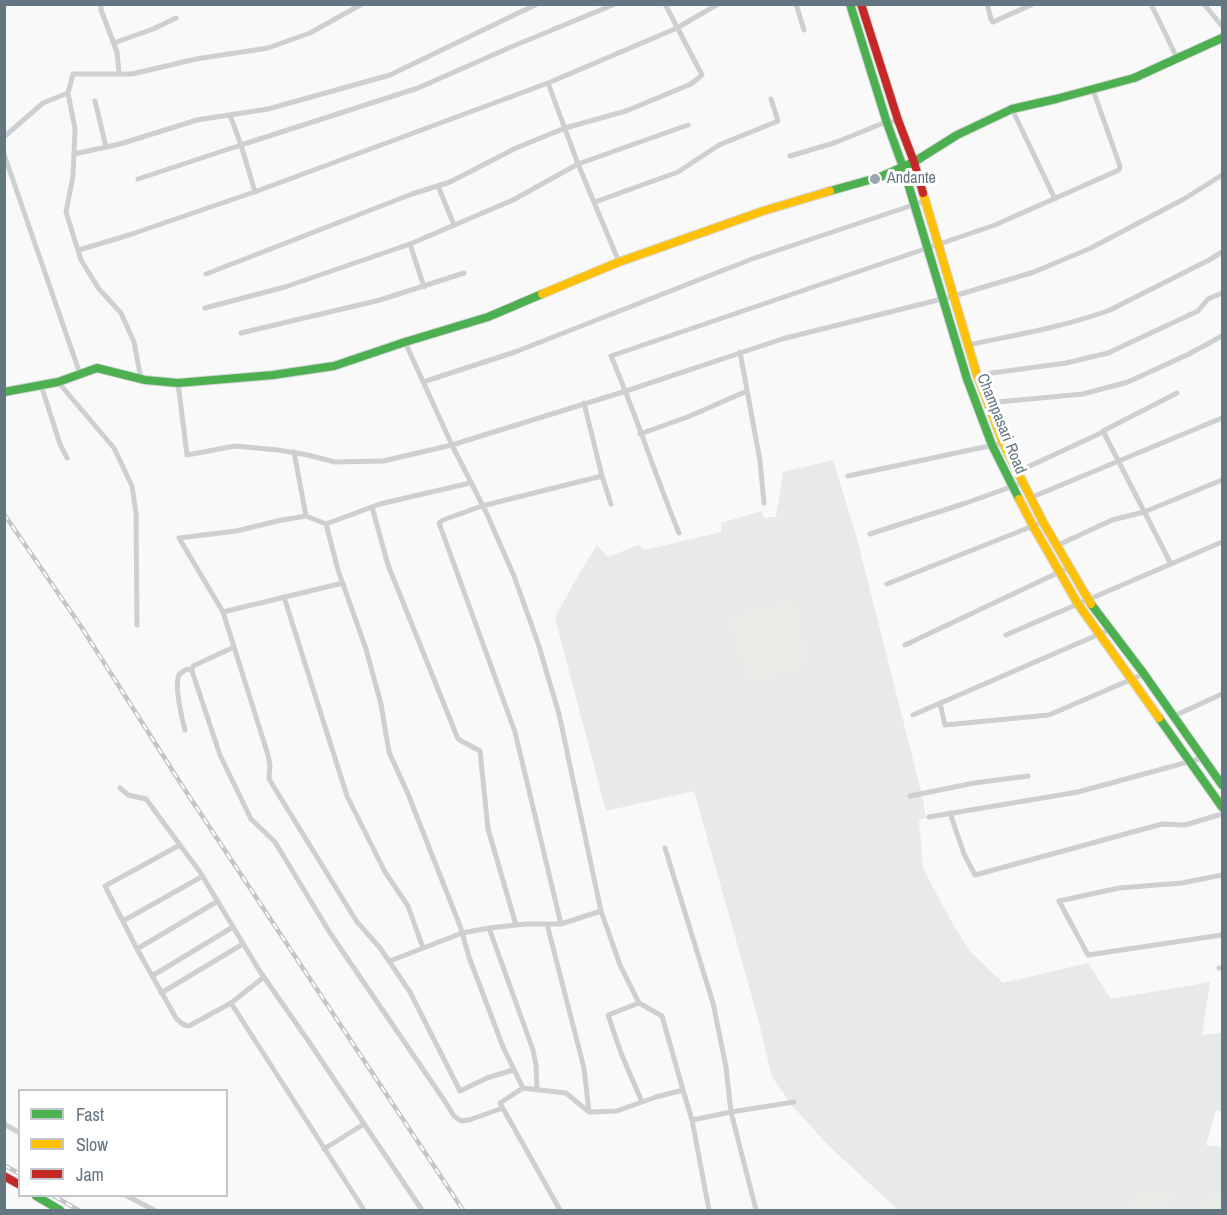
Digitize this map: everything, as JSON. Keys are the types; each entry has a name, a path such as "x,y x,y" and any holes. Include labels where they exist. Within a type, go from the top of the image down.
{"main road":[{"name":"Champasari Road","path":"850,4 915,204 967,379 992,445 1033,526 1078,604 1222,807"},
{"name":"Champasari Road","path":"861,4 898,120 914,162 976,375 1003,443 1030,498 1088,600 1222,784"},
{"path":"4,392 58,382 97,368 141,379 178,383 273,375 334,366 488,317 619,262 763,212 880,177 914,162 957,135 1012,109 1134,78 1222,38"},
{"path":"4,1176 18,1184"},
{"path":"38,1197 60,1210"}],"street":[{"path":"101,4 101,10 117,52 119,73"},
{"path":"141,379 134,342 121,313 99,289 81,260 66,212 73,176 75,129 68,93 73,74 132,74 196,59 268,48 310,33 362,4"},
{"path":"74,154 120,144 197,120 268,109 390,75 537,4"},
{"path":"138,179 418,88 615,4"},
{"path":"206,274 412,194 450,182 516,148 565,128 626,111 691,84 702,75 665,4"},
{"path":"79,250 255,192 548,83 677,28 718,4"},
{"path":"796,4 804,30"},
{"path":"987,4 993,22 1033,4"},
{"path":"1151,4 1177,58"},
{"path":"1204,4 1222,26"},
{"path":"114,42 153,29 176,18"},
{"path":"548,83 578,164 619,262"},
{"path":"679,533 611,356 995,225 1120,169 1093,90"},
{"path":"4,137 43,103 68,93"},
{"path":"595,202 678,172 719,145 778,121 771,99"},
{"path":"95,101 106,147"},
{"path":"1012,109 1055,199"},
{"path":"230,116 255,192"},
{"path":"790,156 898,120"},
{"path":"205,308 285,287 410,244 513,200 578,164 688,125"},
{"path":"4,154 80,374"},
{"path":"178,383 187,455 234,446 294,453 335,462 383,461 452,445 626,391 782,339 954,296 1034,272 1091,248 1184,199 1222,175"},
{"path":"438,186 454,225"},
{"path":"423,382 515,352 752,259 925,201"},
{"path":"410,244 424,287"},
{"path":"968,345 1046,328 1110,310 1222,252"},
{"path":"241,333 380,300 464,273"},
{"path":"976,375 1066,363 1108,353 1198,311 1208,298 1222,293"},
{"path":"987,403 1083,394 1128,382 1222,336"},
{"path":"405,342 514,576 538,643 559,714 601,911 620,965 639,1003 662,1017 692,1120 709,1210"},
{"path":"740,352 760,461 764,503"},
{"path":"58,382 114,448 132,486 136,513 137,625"},
{"path":"41,385 60,444 67,458"},
{"path":"640,434 690,417 747,391"},
{"path":"1017,472 1103,432 1104,429 1177,393"},
{"path":"584,404 611,504"},
{"path":"1030,498 1222,418"},
{"path":"1103,432 1171,564"},
{"path":"848,476 1003,443"},
{"path":"294,453 306,516"},
{"path":"561,924 515,732 439,523 482,506 602,476"},
{"path":"1056,546 1112,520 1144,512 1222,482"},
{"path":"470,483 372,507 326,524 306,516 236,531 179,538 223,612 268,755 269,779 357,922 380,948 410,992 460,1090 513,1070"},
{"path":"870,534 1022,483"},
{"path":"372,507 388,565 458,739 480,751 488,829 516,925"},
{"path":"887,584 1043,522"},
{"path":"326,524 366,649 381,704 389,752 462,933 503,1047 523,1088"},
{"path":"1006,635 1222,542"},
{"path":"905,645 1068,568"},
{"path":"223,612 343,583"},
{"path":"284,597 347,796 385,872 408,906 423,948"},
{"path":"913,715 1111,629"},
{"path":"192,670 194,666 234,647"},
{"path":"185,730 177,680 183,671 192,670"},
{"path":"192,670 220,754 251,819 276,842 330,933 454,1116 461,1121 469,1120 503,1108"},
{"path":"940,703 945,725 1049,715 1144,674"},
{"path":"1174,716 1222,694"},
{"path":"928,817 1078,792 1203,758"},
{"path":"910,796 974,783 1028,776"},
{"path":"120,788 128,795 146,799 203,876 264,977 422,1210"},
{"path":"950,813 964,854 975,875 1162,824 1185,825 1222,814"},
{"path":"180,845 105,886 176,1018 185,1026 189,1026 231,1003 264,977"},
{"path":"665,848 713,1003 726,1067 731,1112 756,1210"},
{"path":"1222,874 1182,884 1119,888 1059,901 1088,955 1222,935"},
{"path":"123,921 203,876"},
{"path":"137,949 218,901"},
{"path":"390,962 462,933 516,925 561,924 601,911"},
{"path":"547,924 584,1068 589,1112"},
{"path":"152,976 233,927"},
{"path":"489,928 533,1050 537,1089"},
{"path":"161,993 243,944"},
{"path":"231,1003 364,1210"},
{"path":"639,1003 608,1016 642,1102"},
{"path":"560,1210 500,1103 523,1088 566,1093 589,1112 617,1111 684,1090"},
{"path":"692,1120 794,1102"},
{"path":"4,1124 18,1132"},
{"path":"324,1149 364,1124"},
{"path":"129,1197 154,1210"}],"shaded area":[{"path":"833,460 856,535 921,791 926,818 919,820 923,869 970,951 1003,983 1088,963 1111,999 1210,982 1202,1035 1222,1033 1222,1111 1216,1110 1206,1145 1222,1147 1222,1210 898,1210 829,1146 795,1109 772,1077 756,1011 694,791 606,811 555,618 597,545 608,557 638,545 645,550 721,532 721,523 761,511 764,518 776,517 783,472"},
{"path":"793,599 811,666 746,684 728,616"},
{"path":"1165,1188 1171,1190 1177,1202 1155,1205 1146,1210 1125,1210 1132,1200 1142,1194"},
{"path":"1210,1195 1222,1197 1222,1210 1195,1210 1206,1197"}],"railway":[{"path":"4,514 82,628 183,787 463,1210"},
{"path":"4,1165 18,1173"},
{"path":"56,1197 78,1210"}],"traffic: fast":[{"path":"850,4 903,167 967,379 992,445 1019,499"},
{"path":"830,191 880,177 914,162 957,135 1012,109 1134,78 1222,38"},
{"path":"4,392 58,382 97,368 145,380 178,383 273,375 334,366 488,317 542,294"},
{"path":"1091,604 1144,674 1222,785"},
{"path":"1159,718 1222,807"},
{"path":"38,1197 60,1210"}],"traffic: slow":[{"path":"542,294 619,262 763,211 830,191"},
{"path":"923,193 977,375 1003,443 1043,522 1091,604"},
{"path":"1019,499 1078,604 1159,718"}],"traffic: jam":[{"path":"861,4 923,193"},
{"path":"4,1176 18,1184"}],"place":[{"name":"Andante","path":"875,179"}]}
